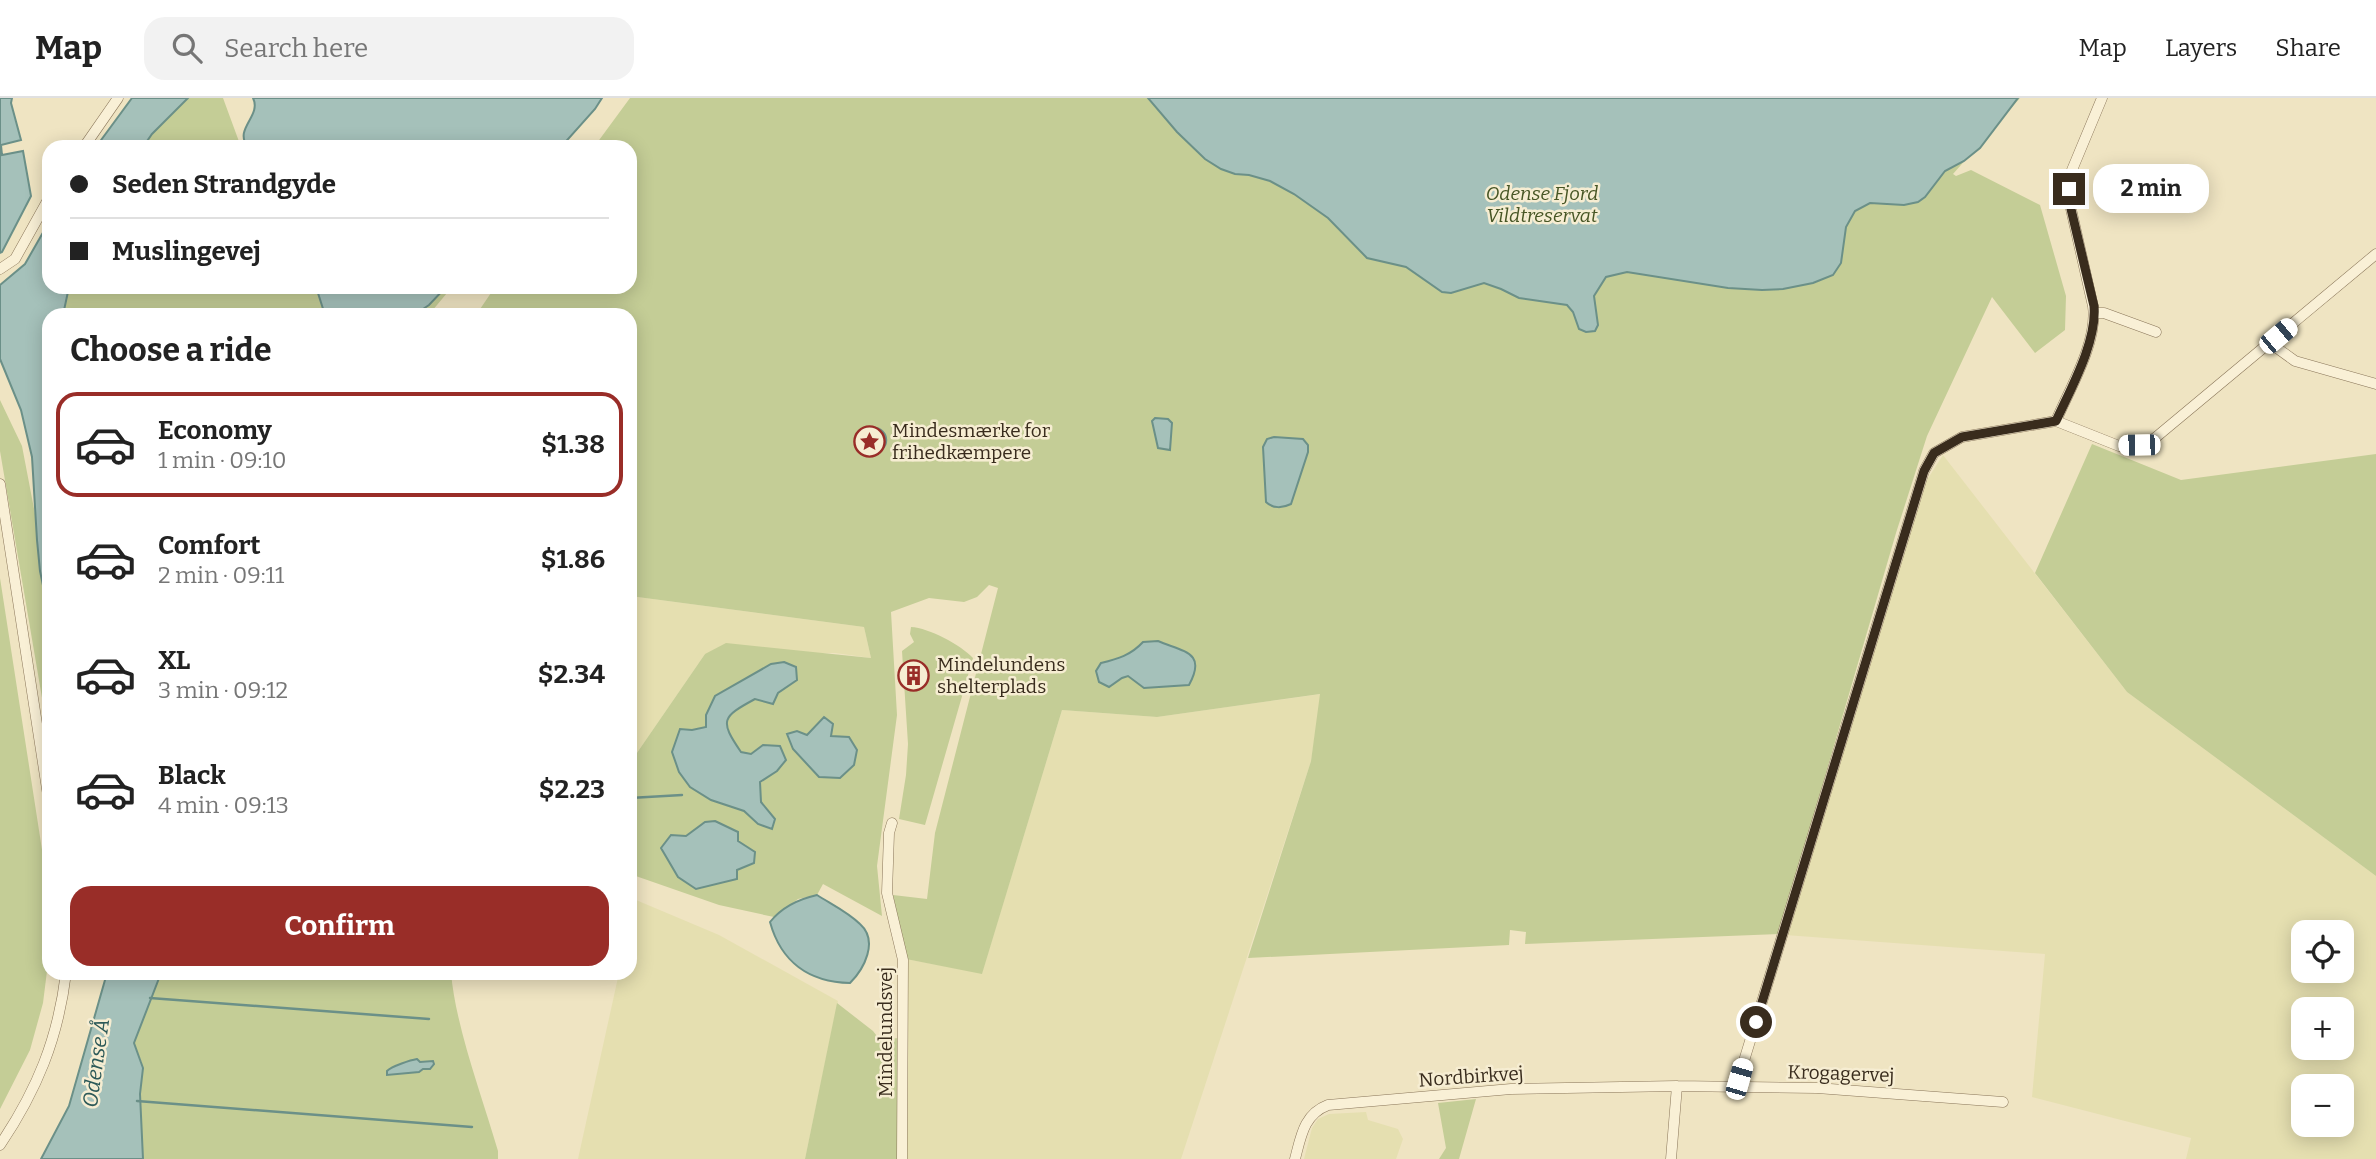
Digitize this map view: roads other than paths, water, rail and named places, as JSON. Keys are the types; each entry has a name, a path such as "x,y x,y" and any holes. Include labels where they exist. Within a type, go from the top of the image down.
{"street":[{"path":"90,140 118,98"},
{"path":"2056,421 2090,340 2094,313 2069,189 2072,170 2102,98"},
{"path":"0,269 15,259 42,211"},
{"path":"1736,1087 1924,471 1934,453 1962,437 2056,421 2119,446 2139,445 2155,438 2376,254"},
{"path":"2094,313 2104,313 2156,332"},
{"path":"2270,343 2295,361 2376,384"},
{"path":"0,484 42,757"},
{"name":"Mindelundsvej","path":"892,823 889,833 887,893 903,960 902,1159"},
{"path":"0,1145 21,1114 43,1071 57,1027 65,980"},
{"path":"1671,1159 1677,1086"},
{"name":"Krogagervej","path":"1677,1086 1902,1093 2003,1102"},
{"name":"Nordbirkvej","path":"1296,1156 1307,1122 1315,1111 1328,1105 1511,1089 1677,1086"}],"water":[{"path":"0,98 12,98 21,140 1,145 2,155 23,151 31,196 0,253"},
{"path":"132,98 188,98 148,140 101,140"},
{"path":"253,98 602,98 567,140 244,140 245,128 255,105"},
{"name":"Odense Fjord Vildtreservat","path":"1148,98 2018,98 1980,148 1945,171 1918,202 1904,205 1870,203 1855,211 1846,227 1841,263 1833,275 1813,283 1762,290 1728,288 1627,272 1606,277 1594,296 1598,325 1595,331 1586,332 1579,329 1573,312 1567,305 1519,298 1484,283 1451,293 1442,292 1406,267 1367,258 1328,218 1294,194 1270,181 1221,169 1205,159"},
{"path":"42,234 42,294 68,294 64,308 42,308 42,581 32,457 21,410 0,359 0,285 25,264"},
{"path":"318,294 439,294 424,308 323,308"},
{"path":"1155,418 1168,419 1172,423 1170,450 1158,448 1152,421"},
{"path":"1267,439 1303,439 1308,445 1291,504 1281,507 1266,502 1263,447"},
{"path":"1158,641 1184,651 1194,659 1194,674 1189,685 1144,688 1128,676 1109,687 1099,682 1096,671 1101,663 1124,656 1143,642"},
{"path":"784,662 796,667 797,680 778,693 773,704 755,699 736,710 727,720 729,733 741,752 751,754 763,745 780,746 786,760 777,771 760,782 761,802 775,819 772,829 758,824 744,811 711,800 690,787 679,772 672,752 680,729 706,727 706,715 715,696 771,664"},
{"path":"824,717 833,724 831,736 849,737 857,750 854,765 840,778 819,777 793,749 787,734 797,731 807,735"},
{"path":"715,821 738,832 738,841 755,852 754,863 737,870 737,879 696,889 678,877 661,848 671,835 686,836 705,822"},
{"path":"817,895 850,916 866,931 869,946 867,955 850,983 835,982 810,974 789,959 775,936 770,922 780,912 791,904"},
{"name":"Odense Å","path":"105,980 158,980 134,1043 143,1068 140,1094 143,1159 41,1159 69,1106"},
{"path":"417,1059 420,1062 433,1061 434,1064 430,1069 419,1072 387,1075 387,1071 393,1067"}],"waterway":[{"path":"874,428 883,431 886,440 883,449 874,452 865,449 862,440 865,431 874,428"},
{"path":"637,798 682,795"},
{"path":"150,998 429,1019"},
{"path":"137,1101 472,1127"}],"place":[{"name":"Mindesmærke for frihedkæmpere","path":"869,441"},
{"name":"Mindelundens shelterplads","path":"914,675"}]}
